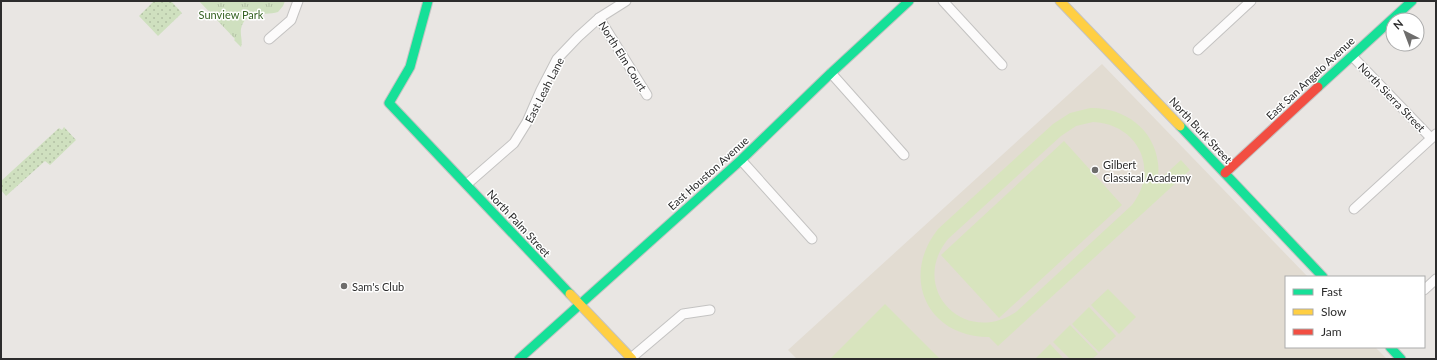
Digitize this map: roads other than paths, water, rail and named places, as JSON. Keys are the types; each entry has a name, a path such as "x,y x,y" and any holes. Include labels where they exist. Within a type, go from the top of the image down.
{"street":[{"path":"270,38 291,20 298,1"},
{"name":"North Palm Street","path":"428,1 410,67 390,104 631,359"},
{"name":"East Leah Lane","path":"467,184 514,143 527,122 557,59 599,18 626,1"},
{"name":"East Houston Avenue","path":"519,359 741,160 831,73 909,1"},
{"path":"943,1 1002,65"},
{"name":"North Burk Street","path":"1060,1 1322,276"},
{"path":"1198,50 1251,1"},
{"name":"East San Angelo Avenue","path":"1225,173 1412,1"},
{"name":"North Elm Court","path":"599,18 647,95"},
{"name":"North Sierra Street","path":"1352,56 1434,136"},
{"path":"831,73 904,155"},
{"path":"1354,209 1434,136"},
{"path":"741,160 812,239"},
{"path":"1425,289 1436,279"},
{"path":"631,359 683,314 710,310"},
{"path":"1391,348 1401,359"}],"place":[{"name":"Gilbert Classical Academy","path":"1095,170"},
{"name":"Sam's Club","path":"344,286"}],"park label":[{"name":"Sunview Park","path":"231,14"}]}
